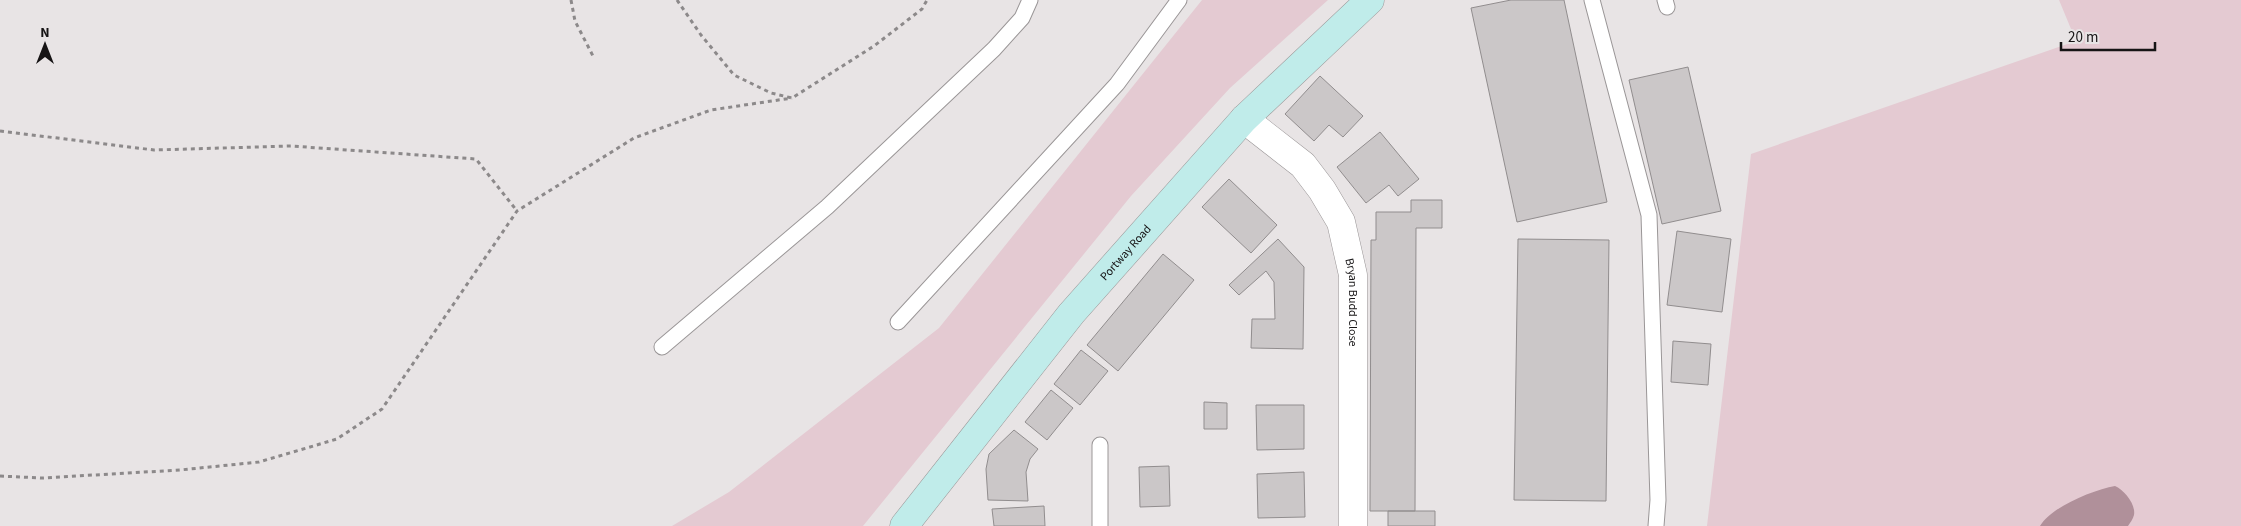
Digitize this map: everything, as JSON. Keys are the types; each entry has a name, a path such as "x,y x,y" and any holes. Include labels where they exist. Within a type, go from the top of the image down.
{"street":[{"name":"Portway Road","path":"904,526 1070,314 1244,119 1370,0"},
{"name":"Bryan Budd Close","path":"1244,119 1304,165 1341,222 1353,275 1353,526"}],"lane":[{"path":"662,346 834,200 994,48 1022,18 1030,0"},
{"path":"898,322 1117,84 1179,0"},
{"path":"1592,0 1649,215 1658,500 1656,526"},
{"path":"1100,445 1100,526"}],"path":[{"path":"571,0 575,21 594,58"},
{"path":"677,0 701,35 734,75 771,94 792,98"},
{"path":"0,476 42,478 259,462 337,439 382,409 517,211 634,138 711,110 792,98 874,46 922,9 927,0"},
{"path":"0,131 154,150 291,146 476,159 517,211"}],"shaded area":[{"path":"1202,0 1328,0 1230,88 1131,196 863,526 672,526 729,492 939,328"},
{"path":"2059,0 2241,0 2241,526 1707,526 1751,154 2076,41"},
{"path":"2115,486 2125,494 2133,506 2134,515 2128,526 2040,526 2053,512 2073,500"}],"building":[{"path":"1511,0 1564,0 1607,202 1517,222 1471,8"},
{"path":"1688,67 1721,211 1662,224 1629,80"},
{"path":"1320,76 1363,116 1343,137 1329,125 1314,141 1285,114"},
{"path":"1380,132 1419,179 1398,196 1389,185 1366,203 1337,167"},
{"path":"1229,179 1277,225 1251,253 1202,207"},
{"path":"1411,200 1442,200 1442,228 1416,228 1415,511 1370,511 1371,240 1376,240 1376,212 1411,212"},
{"path":"1677,231 1731,239 1722,312 1667,305"},
{"path":"1278,239 1304,267 1303,349 1251,348 1252,319 1275,319 1274,282 1266,271 1239,295 1229,285"},
{"path":"1518,239 1609,240 1606,501 1514,500"},
{"path":"1163,254 1194,280 1118,371 1087,345"},
{"path":"1673,341 1711,344 1708,385 1671,382"},
{"path":"1081,350 1108,371 1080,405 1054,384"},
{"path":"1051,390 1073,408 1047,440 1025,422"},
{"path":"1204,402 1227,403 1227,429 1204,429"},
{"path":"1256,405 1304,405 1304,449 1257,450"},
{"path":"1014,430 1038,449 1030,459 1026,472 1028,501 988,500 986,469 989,454"},
{"path":"1169,466 1170,506 1140,507 1139,467"},
{"path":"1304,472 1305,517 1258,518 1257,474"},
{"path":"1044,506 1045,526 994,526 992,509"},
{"path":"1388,511 1435,511 1435,526 1388,526"}]}
